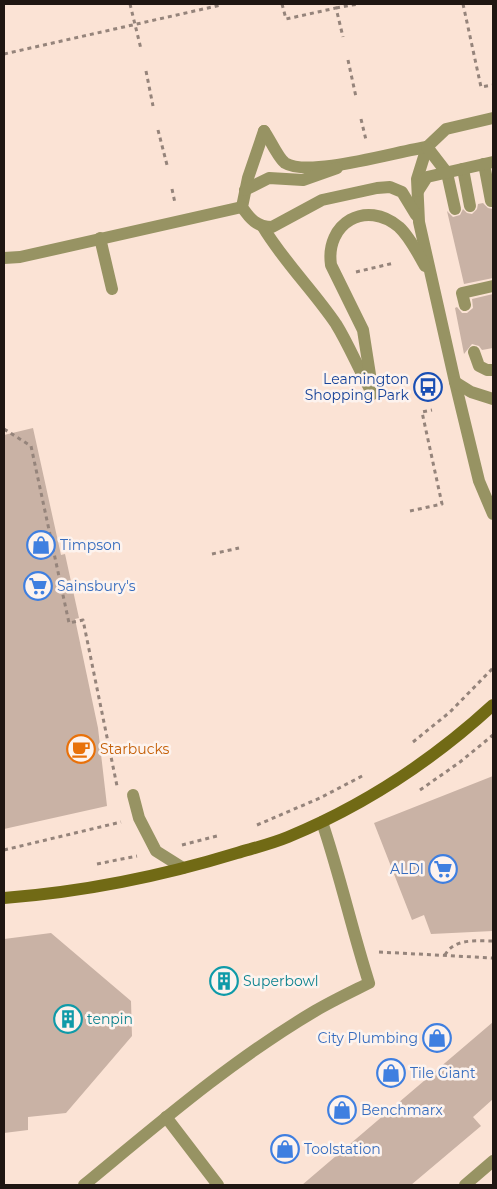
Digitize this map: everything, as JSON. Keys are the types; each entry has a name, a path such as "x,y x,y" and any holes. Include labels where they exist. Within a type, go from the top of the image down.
{"street":[{"path":"493,118 446,129 428,148 419,168 417,194 419,222 455,382 479,481 493,514"},
{"path":"428,148 346,164 298,167 289,165 279,156 264,131 243,198 248,216 263,227 284,259 335,323 352,350 373,394 371,371 363,330 331,265 330,256 333,237 339,228 360,215 384,218 401,228 433,279"},
{"path":"428,148 447,172 455,209"},
{"path":"417,194 420,185 428,177 488,163 492,201"},
{"path":"4,258 20,257 100,238 243,198 269,178 303,180 346,164"},
{"path":"463,169 470,206"},
{"path":"263,227 281,224 314,204 330,198 390,187 402,192 419,222"},
{"path":"100,238 112,289"},
{"path":"465,306 462,293 472,288 490,285"},
{"path":"474,352 479,366 487,370 493,370"},
{"path":"455,382 471,392 493,399"},
{"path":"4,898 101,885 183,868 285,838 322,822 386,786 434,755 493,705"},
{"path":"133,795 139,818 156,851 183,868"},
{"path":"84,1185 166,1117 272,1038 316,1010 369,983 355,938 339,874 322,822"},
{"path":"166,1117 218,1185"},
{"path":"465,1185 493,1161"}],"path":[{"path":"130,4 141,49"},
{"path":"282,4 286,19 358,4"},
{"path":"463,4 481,87 493,84"},
{"path":"4,54 221,5"},
{"path":"336,8 343,37"},
{"path":"348,60 356,97"},
{"path":"146,71 153,106"},
{"path":"361,119 367,146"},
{"path":"158,130 167,165"},
{"path":"172,189 177,209"},
{"path":"352,273 394,262"},
{"path":"410,511 442,504 422,412 432,410"},
{"path":"4,429 31,446 69,623 83,620 118,792"},
{"path":"212,554 240,548"},
{"path":"406,748 450,712 493,668"},
{"path":"250,828 320,798 367,773"},
{"path":"4,850 126,821"},
{"path":"178,846 223,835"},
{"path":"89,866 146,854"},
{"path":"445,955 449,948 464,941 493,941"},
{"path":"374,948 385,954 493,958"}],"building":[{"path":"483,203 488,208 493,209 493,278 464,284 447,211 453,217 460,215 463,209 467,213 472,214 477,209 478,204"},
{"path":"493,294 493,348 482,350 479,346 472,344 464,354 455,308 457,307 462,313 467,313 473,308 472,299"},
{"name":"Sainsbury's","path":"33,428 61,555 65,554 79,618 75,619 98,728 107,806 4,829 4,435"},
{"name":"ALDI","path":"493,776 493,931 431,934 424,915 412,920 374,823"},
{"name":"tenpin","path":"51,933 131,1001 132,1036 66,1113 28,1117 28,1130 4,1133 4,939"},
{"path":"493,1022 493,1099 473,1117 481,1126 411,1185 302,1185"}],"place":[{"name":"Leamington Shopping Park","path":"428,387"},
{"name":"Timpson","path":"41,545"},
{"name":"Sainsbury's","path":"38,586"},
{"name":"Starbucks","path":"81,749"},
{"name":"ALDI","path":"443,869"},
{"name":"Superbowl","path":"224,981"},
{"name":"tenpin","path":"68,1019"},
{"name":"City Plumbing","path":"437,1038"},
{"name":"Tile Giant","path":"391,1073"},
{"name":"Benchmarx","path":"342,1110"},
{"name":"Toolstation","path":"285,1149"}]}
